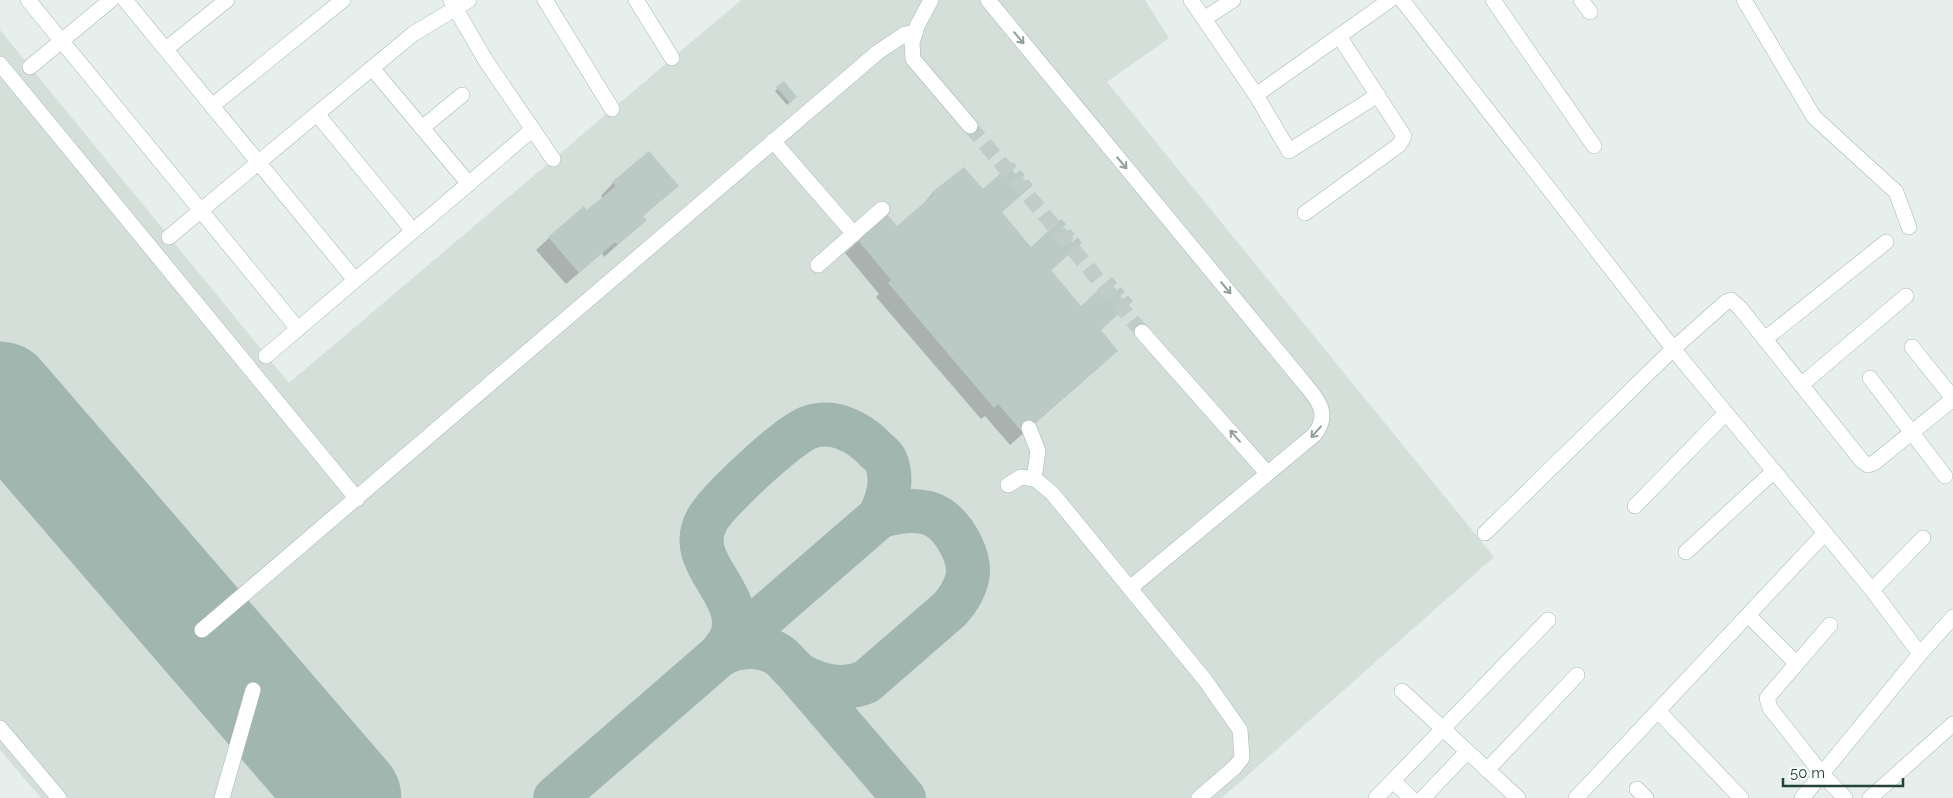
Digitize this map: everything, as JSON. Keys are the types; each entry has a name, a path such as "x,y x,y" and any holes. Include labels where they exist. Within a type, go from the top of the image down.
{"street":[{"path":"28,0 298,329"},
{"path":"30,67 111,0"},
{"path":"125,0 355,280"},
{"path":"166,49 227,0"},
{"path":"212,106 343,0"},
{"path":"169,237 412,34 453,4 469,0"},
{"path":"545,0 612,109"},
{"path":"636,0 672,58"},
{"path":"931,0 915,33 912,43 913,59 970,126"},
{"path":"988,0 1317,400 1324,414 1322,425 1314,435 1130,588"},
{"path":"1191,0 1256,95 1289,151 1378,95"},
{"path":"1204,20 1232,0"},
{"path":"1256,95 1390,0"},
{"path":"1402,0 1673,349 1872,590 1920,654"},
{"path":"1493,0 1594,146"},
{"path":"1744,0 1814,117 1896,192 1908,227"},
{"path":"453,4 486,61 553,158"},
{"path":"202,630 884,47 905,34 915,33"},
{"path":"1305,213 1399,145 1403,140 1403,132 1339,36"},
{"path":"0,64 357,498"},
{"path":"372,68 468,184"},
{"path":"422,128 462,95"},
{"path":"317,114 413,231"},
{"path":"266,356 533,129"},
{"path":"773,141 854,234"},
{"path":"818,265 882,208"},
{"path":"1765,339 1886,242"},
{"path":"1800,384 1906,296"},
{"path":"1485,533 1673,349 1726,302 1731,300 1765,339 1862,461 1868,465 1874,464 1953,399 1912,347"},
{"path":"1142,332 1267,473"},
{"path":"1870,378 1945,476"},
{"path":"1635,506 1726,413"},
{"path":"1029,428 1038,450 1034,479"},
{"path":"1686,552 1774,471"},
{"path":"1008,486 1021,477 1034,479 1052,492 1205,680 1240,730 1242,758 1235,767 1200,798"},
{"path":"1576,798 1825,533"},
{"path":"1872,590 1923,538"},
{"path":"1748,615 1796,663"},
{"path":"1802,798 1920,654 1953,617"},
{"path":"1376,798 1394,782 1548,620"},
{"path":"1830,626 1769,692 1767,703 1822,774 1845,798"},
{"path":"1487,770 1578,675"},
{"path":"222,798 254,690"},
{"path":"1402,691 1518,798"},
{"path":"1658,711 1741,798"},
{"path":"1870,798 1953,724"},
{"path":"0,728 59,798"},
{"path":"1423,798 1466,752"},
{"path":"1394,782 1411,798"}],"shaded area":[{"path":"741,0 1145,0 1169,38 1107,82 1494,557 1222,798 41,798 0,750 0,30 289,383"}],"building":[{"path":"784,81 797,97 790,103 776,87"},
{"path":"649,151 679,186 643,216 647,220 618,245 615,242 579,273 548,237 584,206 587,210 616,186 612,182"},
{"path":"1013,162 1017,166 1012,170 1016,174 1020,170 1025,175 1020,180 1023,183 1028,179 1033,185 1002,212 1031,247 1061,219 1066,224 1061,229 1064,233 1070,229 1075,234 1069,239 1072,242 1078,237 1082,243 1051,270 1081,306 1112,277 1117,283 1112,287 1116,291 1121,287 1125,292 1120,296 1123,300 1128,295 1133,301 1101,330 1118,351 1023,433 998,404 994,408 888,283 891,280 857,239 887,214 897,226 933,195 931,193 964,167 983,189"}],"taxiway":[{"path":"555,798 879,517 889,489 888,466 883,456 868,442 853,432 845,428 828,425 810,427 800,432 771,454 739,484 707,520 702,536 703,550 708,564 731,605 734,620 732,636 727,646 722,653 720,655"},
{"path":"799,675 824,685 840,687 848,687 866,682 950,609 958,599 967,579 967,563 957,537 945,523 939,518 917,511 894,513 879,517"},
{"path":"720,655 734,649 756,647 780,656 904,798"}],"runway":[{"path":"0,396 347,798"}],"tunnel":[{"path":"970,126 1142,332"}]}
